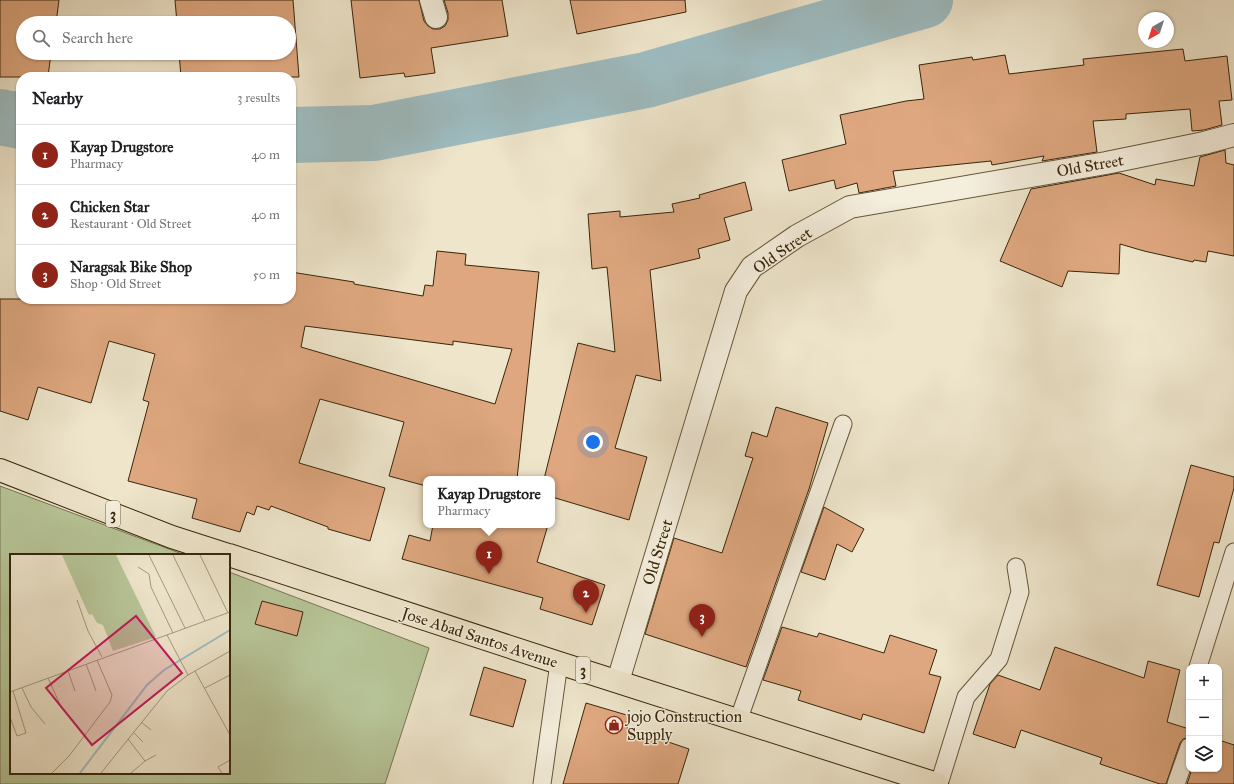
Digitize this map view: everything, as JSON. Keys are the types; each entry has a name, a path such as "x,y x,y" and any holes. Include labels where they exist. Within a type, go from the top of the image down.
{"highway":[{"name":"Jose Abad Santos Avenue","path":"0,470 172,537 225,554"},
{"name":"Jose Abad Santos Avenue","path":"230,556 738,721 938,784"}],"street":[{"name":"Old Street","path":"618,681 736,292 752,267 797,236 850,207 1106,163 1204,143 1234,135"}],"lane":[{"path":"738,721 843,424"},
{"path":"1199,664 1234,552"},
{"path":"938,784 966,697 999,660 1020,592 1016,567"},
{"path":"542,784 559,663"},
{"path":"1176,784 1186,756"}],"green space":[{"path":"0,486 182,554 10,554 10,774 230,774 230,572 429,648 385,784 0,784"}],"building":[{"path":"0,0 59,0 57,16 16,16 16,60 50,60 49,72 16,72 16,77 0,77"},
{"path":"175,0 293,0 294,16 176,16"},
{"path":"351,0 419,0 424,21 433,29 440,29 445,26 448,20 448,13 444,0 502,0 508,36 431,48 435,73 405,77 404,73 360,78"},
{"path":"570,0 685,0 686,12 577,34"},
{"path":"296,38 299,77 296,77 296,72 181,72 180,60 296,60"},
{"path":"1183,49 1185,61 1227,56 1232,100 1219,101 1222,125 1204,130 1192,131 1190,109 1126,114 1126,119 1093,121 1097,152 1042,161 1044,156 992,165 991,161 893,171 896,186 859,193 857,183 836,189 834,180 789,191 782,160 846,144 840,115 906,101 924,99 919,65 972,57 973,60 1005,55 1009,74 1084,65 1083,59"},
{"path":"1225,150 1226,163 1234,165 1234,256 1208,251 1206,262 1194,260 1193,262 1120,244 1119,274 1068,271 1062,287 1000,261 1031,189 1119,173 1155,185 1156,179 1194,186 1200,157"},
{"path":"745,182 752,210 724,218 730,240 698,249 700,258 650,270 661,381 636,375 615,448 647,457 629,520 555,498 555,476 545,476 578,343 615,352 607,267 592,269 588,214 620,211 620,217 674,212 672,204 700,198 699,195"},
{"path":"437,251 466,254 465,265 539,272 517,476 423,476 423,485 389,476 404,422 320,399 299,463 385,488 370,541 328,529 328,527 271,506 269,510 257,506 254,515 247,512 240,532 192,518 197,499 128,481 149,402 143,400 155,354 109,341 91,403 38,387 28,420 0,411 0,299 16,299 16,304 296,304 296,273 354,282 354,284 423,296 425,285 433,286","holes":["305,326 453,345 453,341 512,349 495,404 301,347"]},
{"path":"776,407 828,423 809,489 746,667 645,634 674,538 722,553 753,458 745,456 752,432 767,437"},
{"path":"1191,465 1234,477 1234,488 1219,543 1214,542 1199,597 1157,585"},
{"path":"824,507 864,529 852,552 837,544 825,580 801,572"},
{"path":"432,528 547,528 537,562 605,585 592,625 540,609 543,598 402,559 409,535 430,541"},
{"path":"262,601 303,612 297,636 255,624"},
{"path":"782,627 817,637 819,633 884,653 890,635 937,650 929,674 941,677 924,733 863,714 861,720 798,700 801,691 763,680"},
{"path":"1055,647 1144,678 1148,661 1180,670 1167,722 1186,728 1186,738 1180,743 1166,784 1160,784 1100,764 1102,758 1021,730 1015,748 973,734 990,684 998,675 1040,690"},
{"path":"484,667 526,680 513,727 470,715"},
{"path":"586,703 630,716 627,728 689,749 678,784 563,784"},
{"path":"1222,741 1234,745 1234,784 1187,784 1191,772 1222,772"}],"waterway":[{"path":"296,135 374,133 646,80 925,0"},
{"path":"0,117 16,120"}],"place":[{"name":"Kayap Drugstore","path":"489,574"},
{"name":"Chicken Star","path":"586,613"},
{"name":"Naragsak Bike Shop","path":"702,637"},
{"name":"jojo Construction Supply","path":"614,725"}]}
